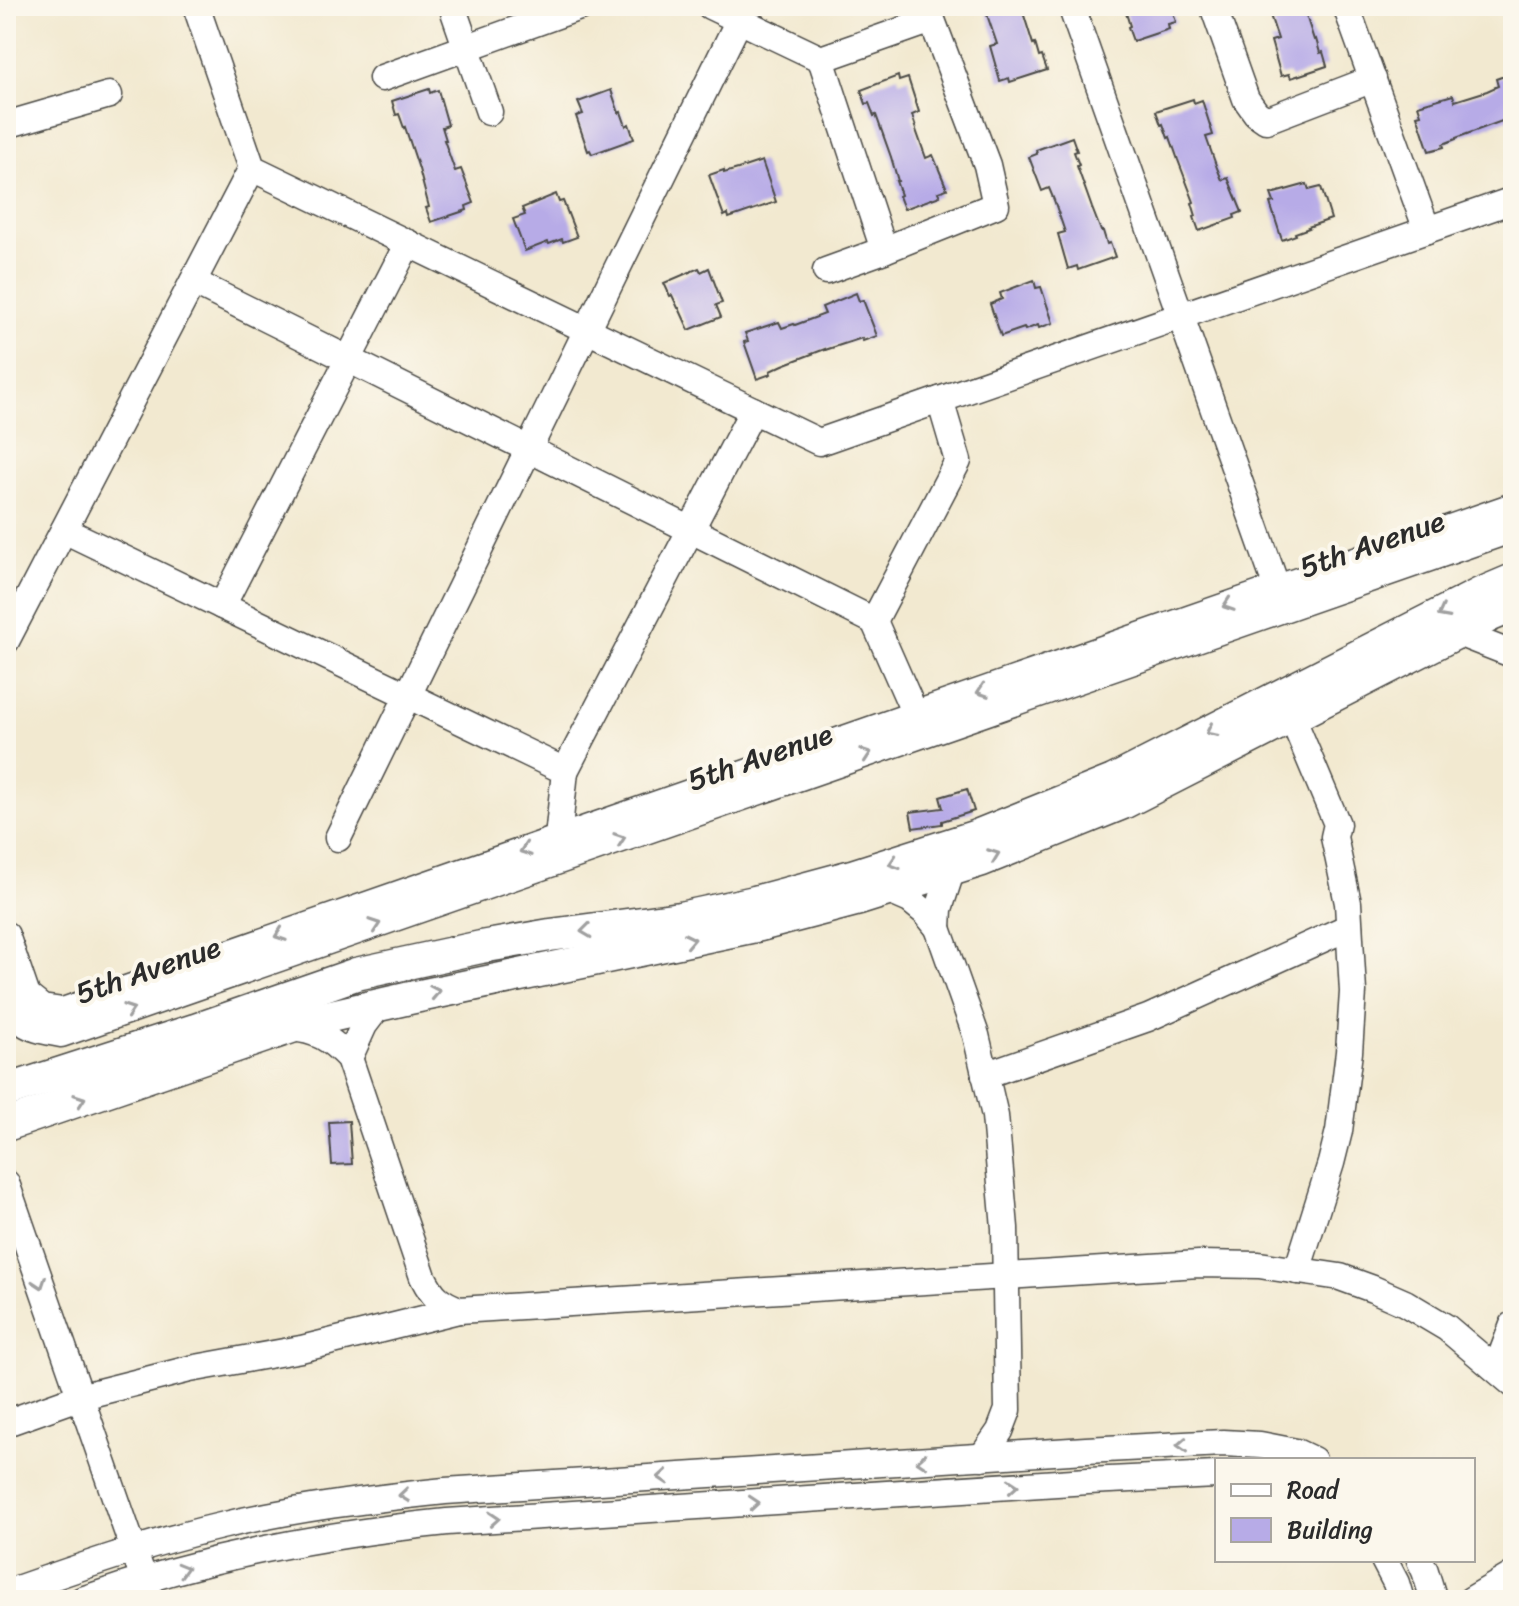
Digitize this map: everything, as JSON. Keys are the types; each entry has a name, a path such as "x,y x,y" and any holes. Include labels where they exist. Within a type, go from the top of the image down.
{"main road":[{"path":"6,1091 356,974 481,947 680,918 755,902 852,876 974,837 1113,781 1513,580"},
{"path":"6,1125 309,1021 760,925 982,860 1123,803 1513,606"}],"street":[{"path":"196,6 252,168 819,442 1513,200"},
{"path":"452,6 489,112"},
{"path":"382,78 582,6"},
{"path":"710,6 821,59 932,20 987,165 996,205 826,271"},
{"path":"1071,6 1281,598"},
{"path":"1213,6 1246,99 1256,113 1266,120 1373,79"},
{"path":"1346,6 1427,230"},
{"path":"338,838 739,20"},
{"path":"821,59 884,250"},
{"path":"6,125 109,95"},
{"path":"6,641 252,168"},
{"path":"222,606 408,243"},
{"path":"193,282 874,621 915,714"},
{"path":"874,621 958,461 940,400"},
{"path":"558,838 565,771 753,410"},
{"name":"5th Avenue","path":"35,1017 61,1034 1281,598 1513,506"},
{"name":"5th Avenue","path":"35,1017 63,1011 915,714 1281,598 1513,529"},
{"path":"64,530 565,771"},
{"path":"1458,633 1512,651"},
{"path":"1292,717 1337,824 1334,837 1348,903 1353,992 1339,1131 1297,1271"},
{"path":"938,928 939,909 952,869"},
{"path":"887,890 910,900 938,928 976,1035 995,1116 1005,1228 1008,1410 1000,1431 982,1457"},
{"path":"985,1075 1148,1018 1349,927"},
{"path":"6,935 35,1017 17,1018 6,997"},
{"path":"349,1058 364,1025 380,1004"},
{"path":"290,1028 320,1034 349,1058 423,1277 431,1294 459,1310"},
{"path":"6,1183 148,1590"},
{"path":"6,1423 79,1397 190,1369 301,1349 459,1310 1199,1264 1259,1265 1340,1277 1373,1289 1405,1303 1447,1328 1503,1375"},
{"path":"1503,1375 1502,1354 1513,1325"},
{"path":"1008,1410 1041,1453"},
{"path":"6,1593 104,1559 233,1523 337,1503 445,1491 1223,1443 1260,1445 1296,1452 1309,1458"},
{"path":"82,1600 148,1590 229,1556 373,1530 447,1522 1215,1475"},
{"path":"1385,1562 1401,1600"},
{"path":"1421,1562 1434,1600"},
{"path":"1471,1600 1513,1575"}],"building":[{"path":"984,6 1021,6 1033,44 1047,70 1010,82 1009,78 1000,81 990,46 997,44"},
{"path":"1128,6 1171,6 1176,22 1168,24 1169,29 1133,41 1126,13 1130,11"},
{"path":"1267,6 1303,6 1314,40 1320,53 1323,52 1327,66 1291,78 1289,74 1281,76 1271,41 1278,39"},
{"path":"1513,73 1513,121 1510,118 1429,151 1417,115 1421,114 1418,105 1453,95 1455,101 1487,91 1498,86 1496,79"},
{"path":"898,76 899,81 908,78 919,112 912,115 915,127 926,158 933,155 947,189 938,192 940,196 904,209 876,115 869,103 866,104 861,90"},
{"path":"429,89 430,93 438,90 448,125 442,127 444,140 455,171 461,169 474,203 466,206 467,210 431,222 419,169 405,127 399,114 396,115 392,101"},
{"path":"611,90 619,113 626,126 629,124 634,139 592,154 588,151 576,116 583,114 578,102"},
{"path":"1193,99 1194,103 1202,100 1213,135 1206,137 1217,168 1222,180 1228,178 1242,212 1234,215 1235,218 1199,231 1194,217 1194,202 1170,137 1156,111"},
{"path":"1072,137 1077,151 1074,152 1077,166 1092,208 1115,257 1078,270 1077,266 1068,269 1058,234 1065,232 1054,200 1049,188 1042,191 1029,157 1037,154 1036,150"},
{"path":"762,161 776,202 729,218 728,214 724,216 709,175"},
{"path":"1307,184 1309,190 1321,187 1331,219 1282,240 1270,203 1274,202 1271,194"},
{"path":"556,194 559,202 563,201 577,237 563,242 562,239 548,242 525,251 513,219 525,215 522,208"},
{"path":"699,268 701,272 709,268 722,303 716,305 721,317 689,330 664,283"},
{"path":"1034,280 1036,288 1041,287 1053,323 1001,336 990,304 1002,299 1000,293"},
{"path":"856,293 859,301 863,300 877,336 825,349 757,379 744,342 748,341 745,333 779,322 782,328 795,325 825,314 822,307"},
{"path":"967,789 974,811 942,821 942,824 913,828 910,812 943,808 940,797"},
{"path":"349,1121 352,1164 332,1165 329,1122"}]}
